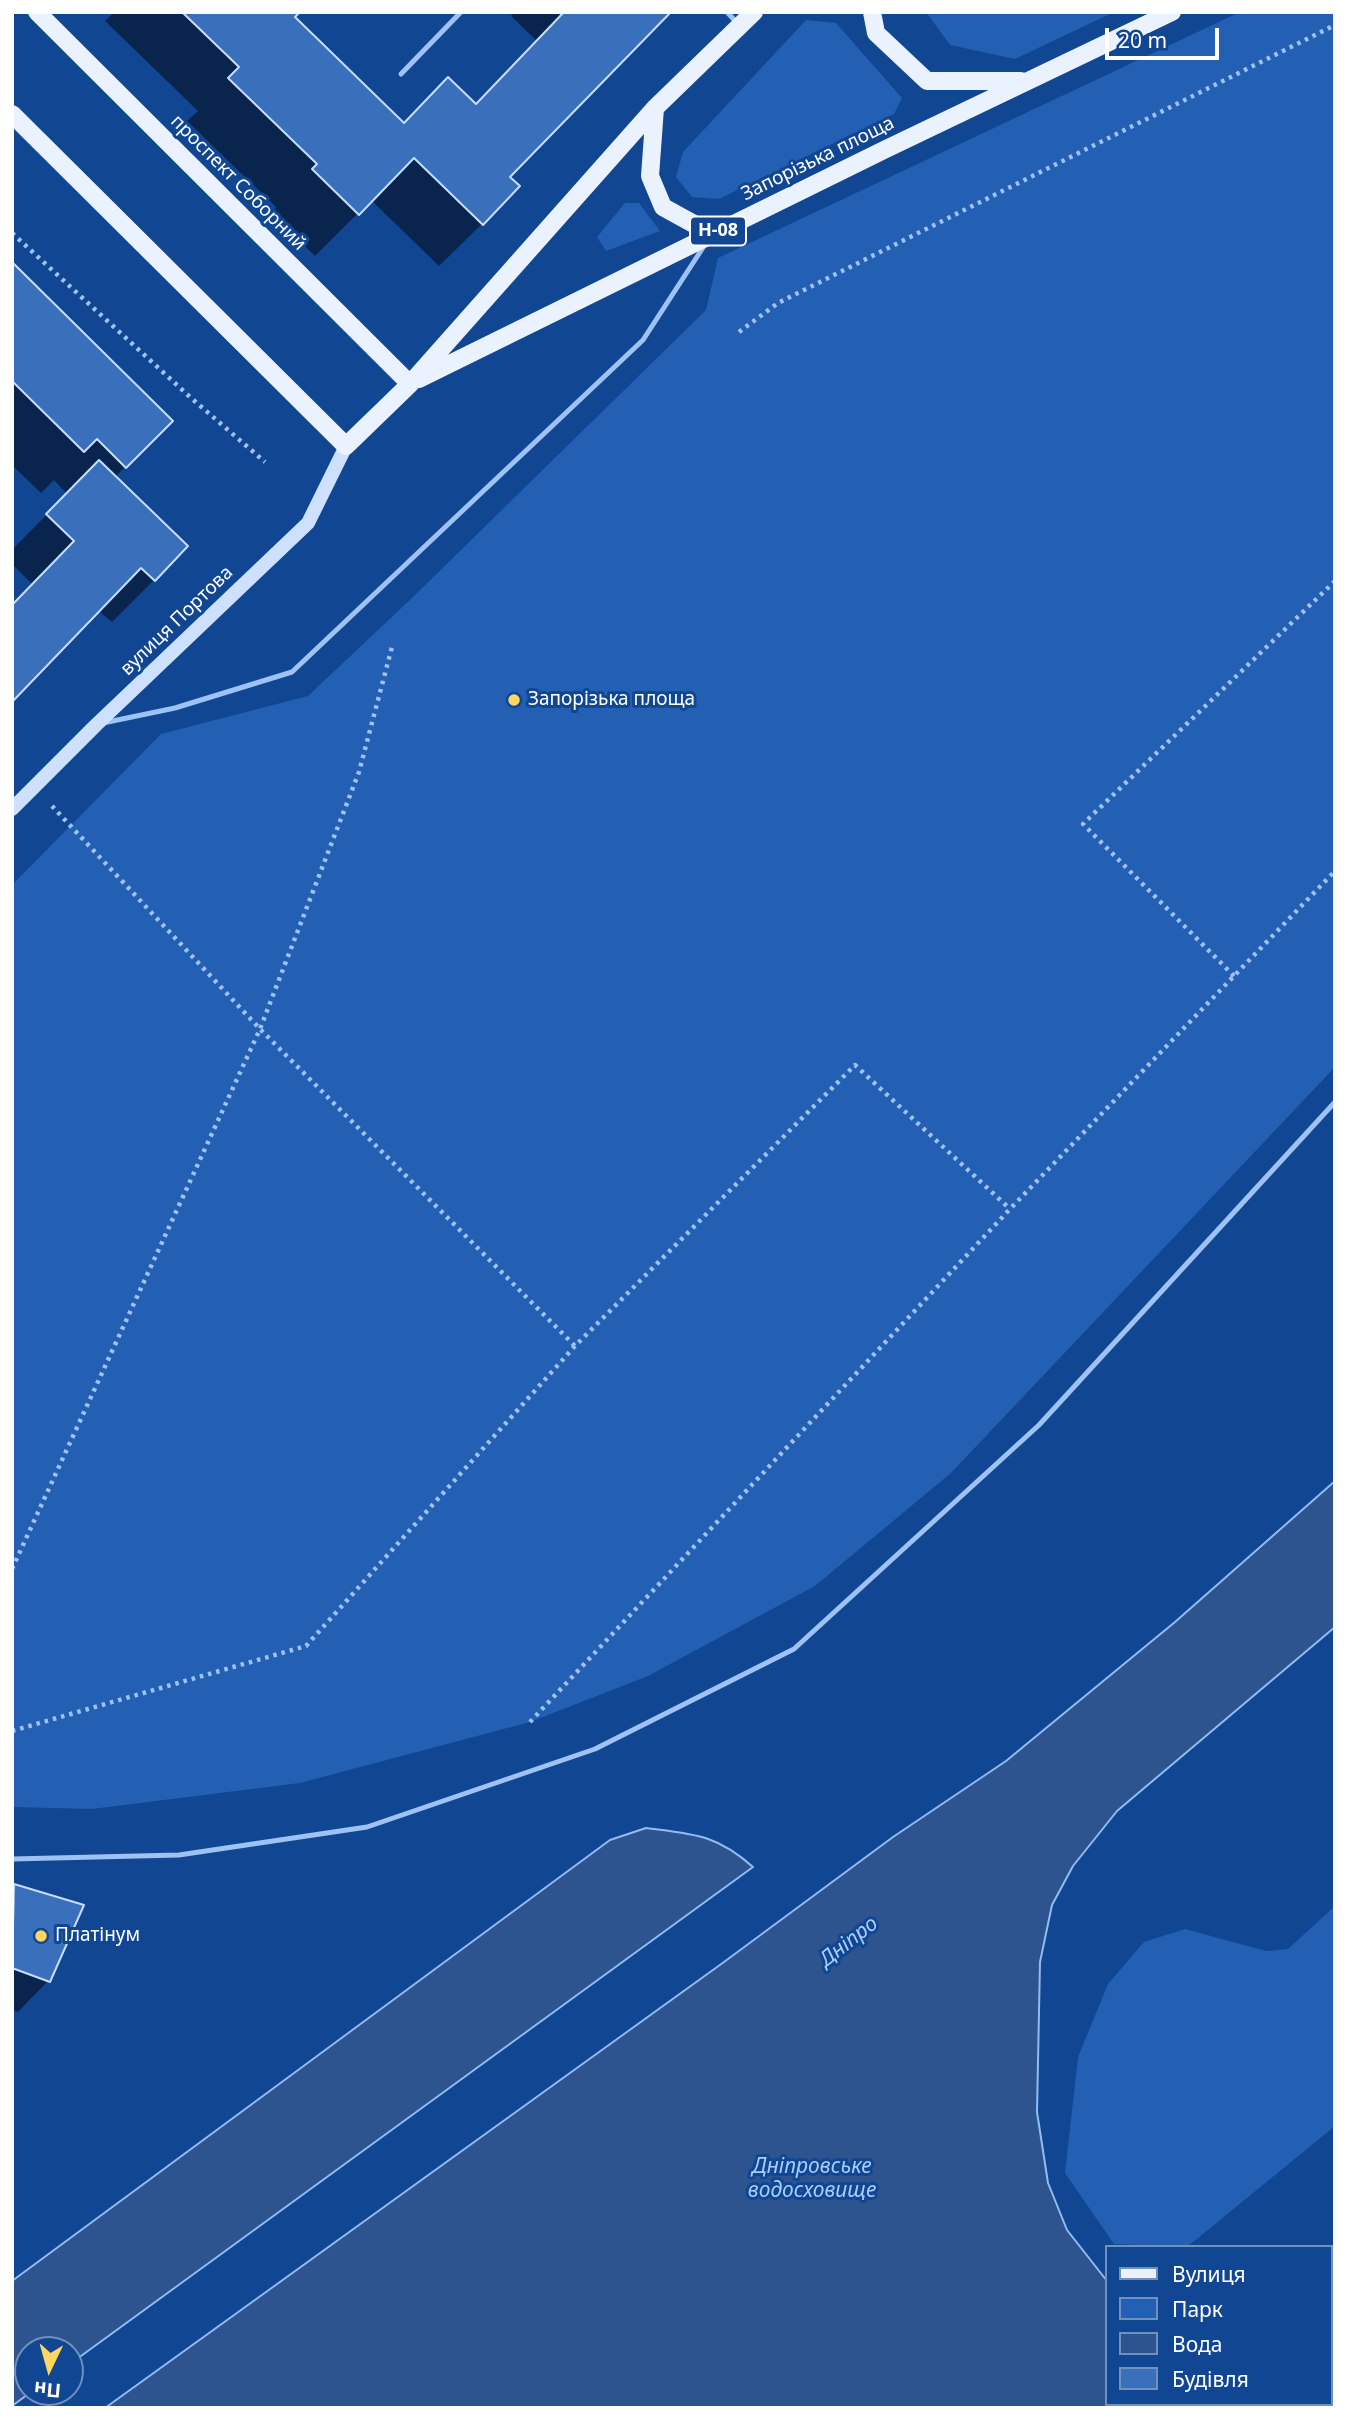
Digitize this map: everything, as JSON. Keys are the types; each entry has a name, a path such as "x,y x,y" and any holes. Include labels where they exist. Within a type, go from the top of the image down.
{"main road":[{"name":"проспект Соборний","path":"37,12 410,384"},
{"name":"Запорізька площа","path":"346,446 410,384 655,108 754,12"},
{"path":"872,12 876,33 927,81 1028,81"},
{"name":"Запорізька площа","path":"410,384 712,234 1172,12"},
{"path":"655,108 650,176 663,206 712,234"},
{"path":"12,114 346,446"}],"street":[{"name":"вулиця Портова","path":"12,809 308,523 346,446"}],"lane":[{"path":"401,75 461,12"},
{"path":"727,12 740,26"},
{"path":"96,725 175,708 292,672 643,340 712,234"},
{"path":"12,1859 179,1855 367,1826 595,1749 794,1649 1039,1425 1335,1102"}],"path":[{"path":"739,332 778,303 1335,25"},
{"path":"12,233 190,397 265,462"},
{"path":"1234,976 1083,824 1335,581"},
{"path":"12,1569 260,1029 359,772 393,643"},
{"path":"33,787 260,1029 575,1346"},
{"path":"530,1722 1010,1209 1335,871"},
{"path":"12,1731 306,1646 575,1346 855,1065 1010,1209"}],"green space":[{"path":"926,12 1114,12 1015,59 950,45"},
{"path":"1240,12 1335,12 1335,1067 951,1473 815,1586 648,1676 530,1722 300,1783 92,1809 12,1807 12,885 161,734 308,696 706,310 718,258"},
{"path":"806,20 836,23 902,98 894,114 719,199 692,197 676,177 683,152"},
{"path":"625,203 639,203 660,231 606,251 597,237"},
{"path":"1335,1906 1335,2126 1189,2245 1114,2244 1065,2173 1078,2057 1108,1984 1144,1942 1185,1929 1266,1951 1288,1949"}],"water":[{"name":"Дніпровське водосховище","path":"1335,1481 1335,1627 1117,1811 1073,1866 1052,1905 1040,1962 1037,2112 1048,2183 1067,2230 1106,2280 1106,2406 1333,2406 1335,2366 1335,2408 105,2408 893,1837 1006,1761 1175,1622"},
{"path":"646,1828 691,1834 727,1848 753,1867 84,2354 84,2336 14,2336 12,2406 12,2281 610,1840"}],"building":[{"path":"182,12 300,12 295,17 404,123 448,77 476,104 564,12 671,12 510,177 520,186 483,225 414,158 359,215 312,169 317,164 228,78 239,67"},
{"path":"12,262 173,421 126,468 97,439 84,452 12,381"},
{"path":"99,460 188,546 155,581 141,568 12,702 12,605 74,541 46,514"},
{"name":"Платінум","path":"14,1884 84,1905 50,1982 12,1968"}],"place":[{"name":"Запорізька площа","path":"514,700"},
{"name":"Платінум","path":"41,1936"}],"water label":[{"name":"Дніпро","path":"849,1942"}]}
